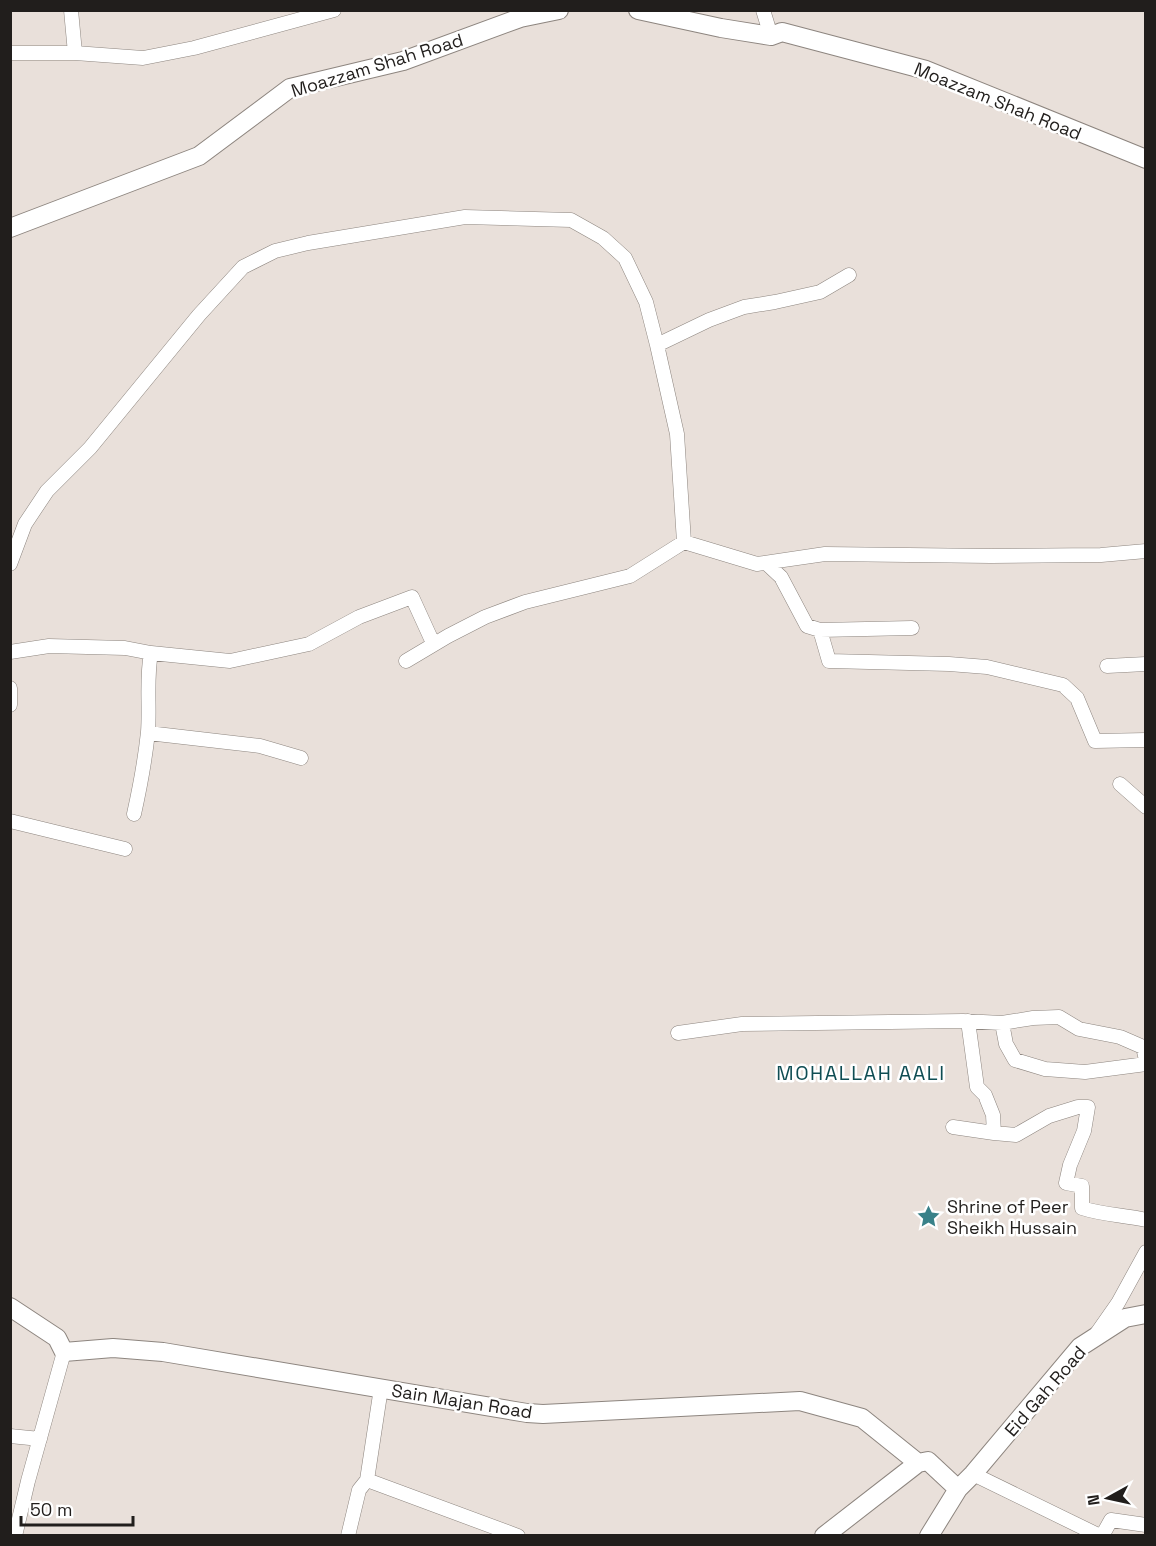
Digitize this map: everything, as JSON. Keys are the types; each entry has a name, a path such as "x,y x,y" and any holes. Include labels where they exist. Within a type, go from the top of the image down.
{"street":[{"path":"71,10 75,53"},
{"path":"10,53 75,53 143,58 194,48 334,10"},
{"name":"Moazzam Shah Road","path":"10,228 199,156 290,88 403,61 520,18 558,10"},
{"name":"Moazzam Shah Road","path":"638,10 771,36 783,32 926,70 1146,159"},
{"path":"763,10 771,36"},
{"path":"10,564 25,524 47,491 90,448 199,315 243,267 274,251 308,243 465,217 571,219 603,238 625,258 646,302 677,434 684,542"},
{"path":"657,345 709,320 744,307 819,292 849,275"},
{"path":"406,661 433,643 485,617 525,602 630,576 684,542 757,564 825,554 1101,555 1146,551"},
{"path":"766,562 781,577 807,626 820,630 912,628"},
{"path":"10,652 49,646 125,648 230,661 309,644 358,617 412,597 433,643"},
{"path":"820,630 829,661 938,663 987,667 1063,685 1077,698 1095,741 1146,740"},
{"path":"134,814 148,733 148,668 151,653"},
{"path":"1107,666 1146,664"},
{"path":"10,688 10,705"},
{"path":"148,733 261,746 301,758"},
{"path":"1120,783 1146,807"},
{"path":"10,821 125,849"},
{"path":"678,1034 742,1024 968,1021 1002,1023 1059,1017 1079,1029 1120,1037 1143,1047 1146,1062 1085,1072 1044,1069 1015,1060 1006,1044 1002,1023"},
{"path":"968,1021 977,1087 985,1095 993,1115 994,1133"},
{"path":"953,1127 1016,1136 1050,1116 1078,1107 1088,1107 1084,1131 1070,1165 1066,1183 1082,1186 1082,1208 1096,1213 1125,1215 1146,1220"},
{"path":"1094,1337 1118,1303 1146,1252"},
{"path":"10,1306 57,1338 64,1352 15,1536"},
{"name":"Eid Gah Road","path":"929,1536 958,1488 973,1474 1080,1347 1125,1318 1146,1314"},
{"name":"Sain Majan Road","path":"64,1352 113,1348 163,1352 543,1414 800,1401 861,1418 918,1463 928,1461 958,1488"},
{"path":"348,1536 359,1490 367,1480 381,1388"},
{"path":"10,1436 40,1439"},
{"path":"824,1536 918,1463"},
{"path":"973,1474 1101,1536 1111,1520 1146,1525"},
{"path":"367,1480 518,1536"}],"place":[{"name":"Shrine of Peer Sheikh Hussain","path":"929,1216"}],"district":[{"name":"MOHALLAH AALI","path":"861,1073"}]}
